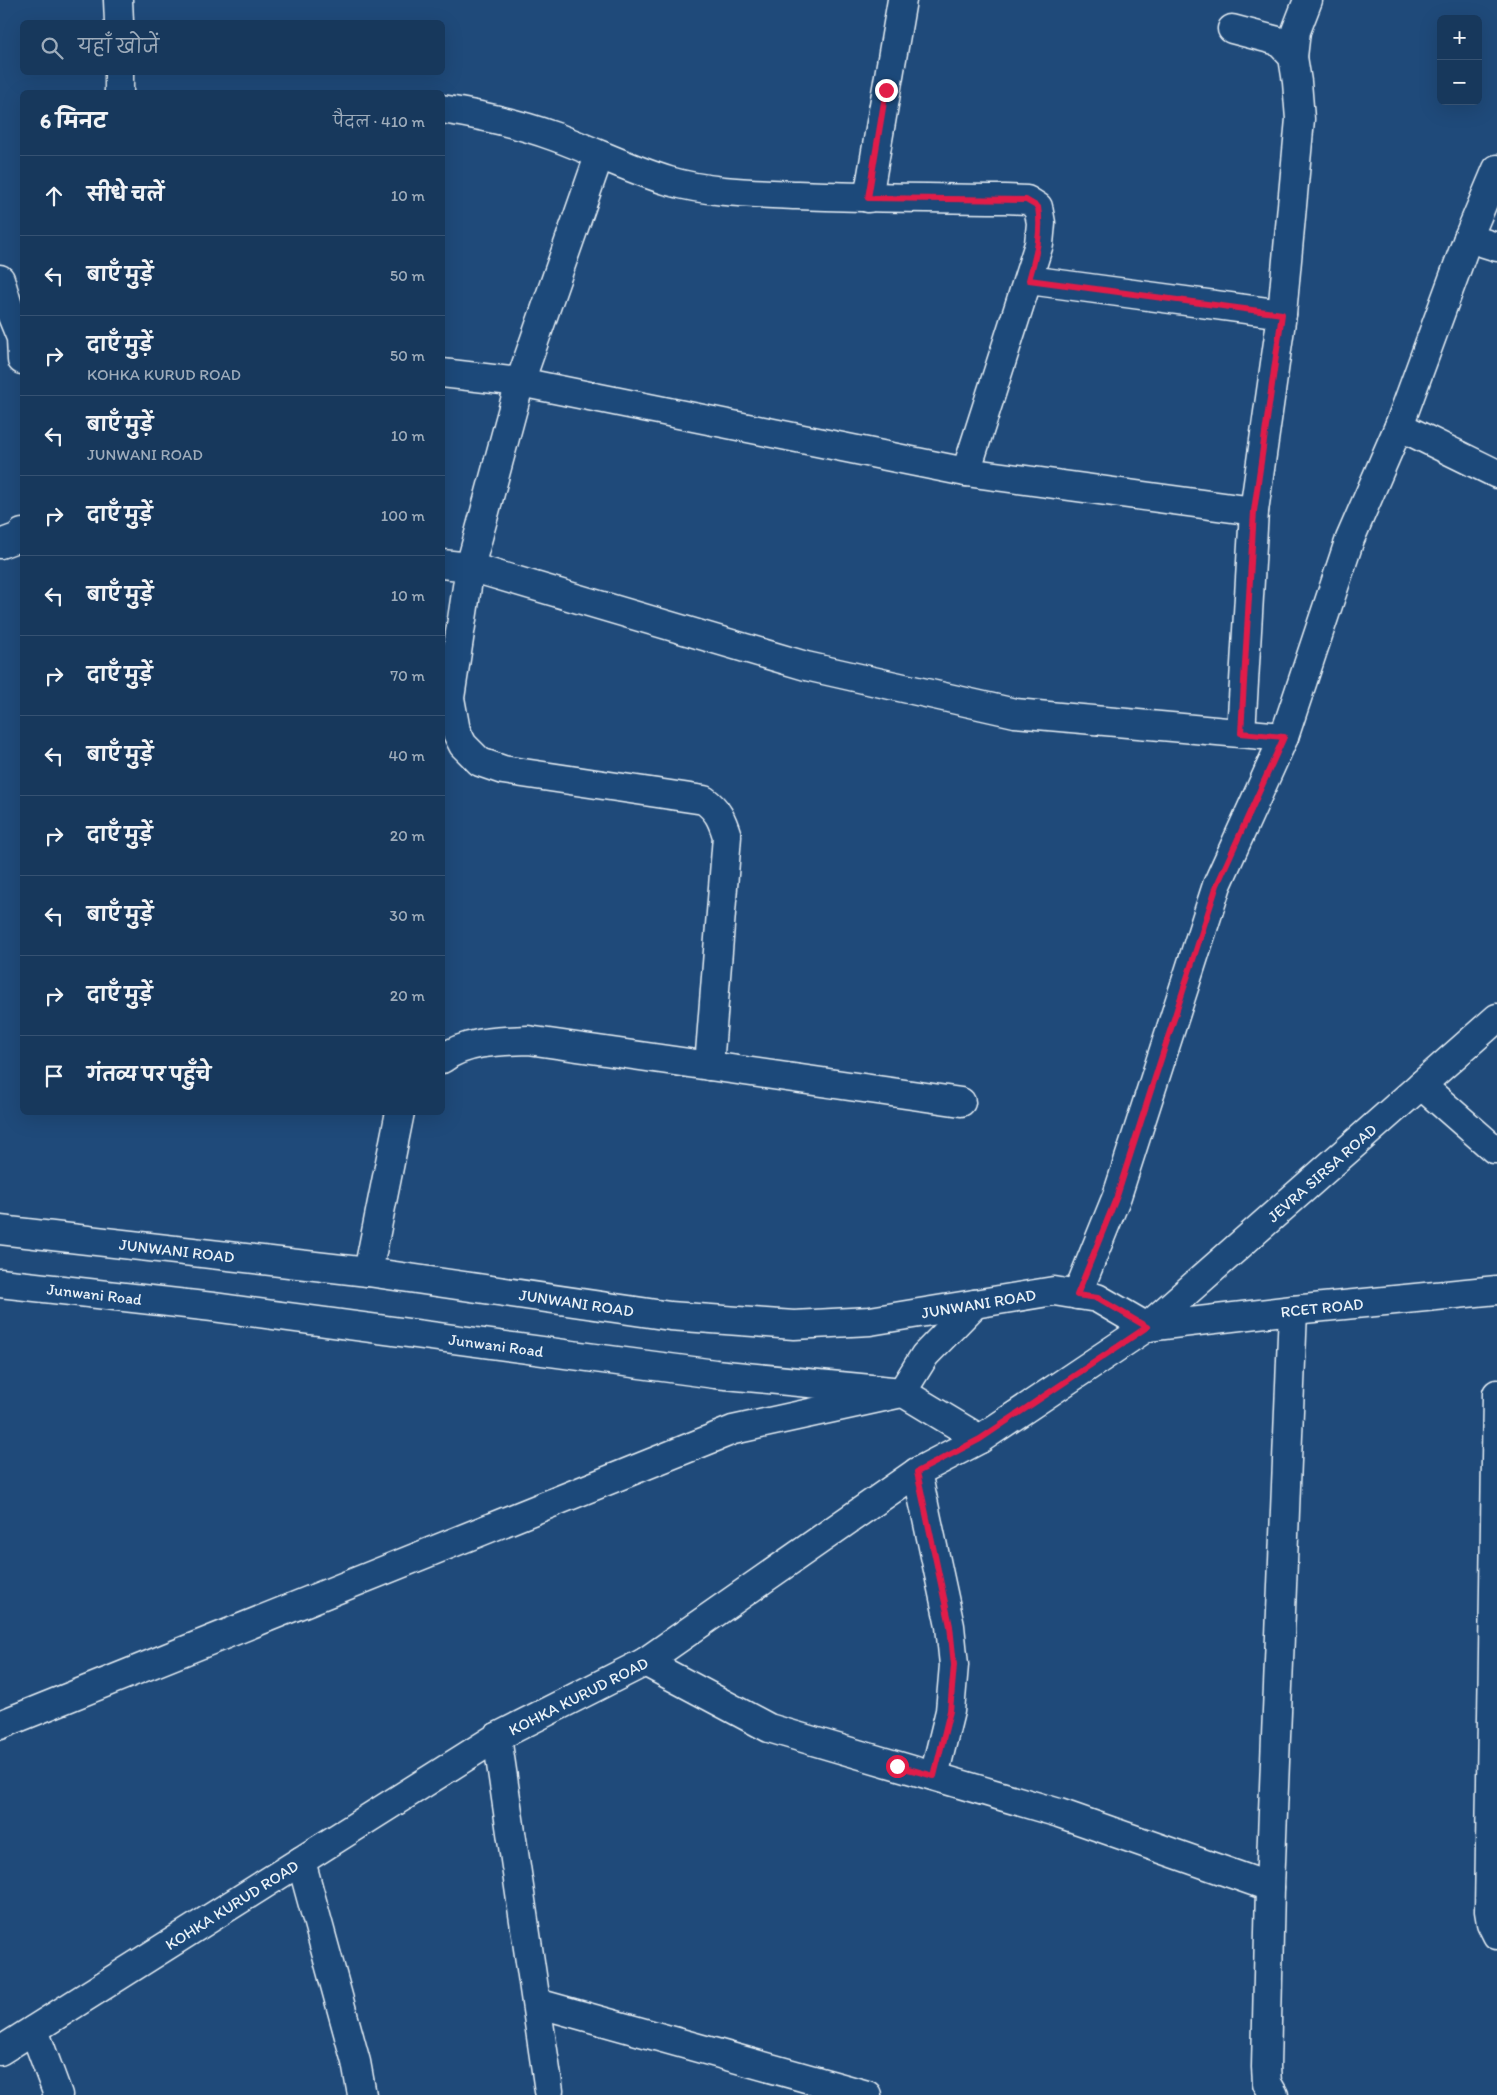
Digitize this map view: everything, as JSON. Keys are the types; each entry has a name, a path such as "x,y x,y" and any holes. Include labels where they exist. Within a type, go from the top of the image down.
{"street":[{"path":"118,0 119,20"},
{"path":"868,198 902,0"},
{"path":"1241,733 1254,511 1282,314 1300,119 1297,82 1292,57 1296,31 1308,0"},
{"path":"1232,29 1278,41 1292,57"},
{"path":"119,75 119,90"},
{"path":"445,110 482,116 521,126 553,136 599,156 670,181 714,190 868,198 1026,200 1038,207 1040,223 1039,244 966,472"},
{"path":"599,156 520,382 470,567 450,698 456,731 463,745 480,762 502,770 704,800 716,809 727,836 709,1066"},
{"path":"1077,1295 1117,1196 1217,885 1284,737 1350,539 1398,426 1468,238 1497,168"},
{"path":"1468,238 1497,247"},
{"path":"0,279 20,339"},
{"path":"1029,280 1282,314"},
{"path":"445,373 520,382 966,472 1254,511"},
{"path":"1398,426 1497,474"},
{"path":"0,544 20,536"},
{"path":"445,564 470,567 806,666 1014,713 1284,737"},
{"name":"JEVRA SIRSA ROAD","path":"1147,1327 1497,1018"},
{"path":"445,1057 451,1053 491,1042 528,1040 961,1102"},
{"path":"1421,1085 1497,1150"},
{"path":"368,1272 399,1115"},
{"name":"JUNWANI ROAD","path":"0,1230 368,1272 670,1316 794,1325 870,1321 1054,1291 1098,1298 1147,1327"},
{"name":"Junwani Road","path":"0,1283 223,1308 715,1374 902,1392 980,1439"},
{"name":"RCET ROAD","path":"1147,1327 1292,1310 1497,1290"},
{"path":"0,1725 733,1430 902,1392 924,1355 975,1304"},
{"path":"1274,2095 1267,2083 1266,2067 1270,1886 1292,1310"},
{"name":"KOHKA KURUD ROAD","path":"0,2051 497,1737 645,1662 917,1472 980,1439 1147,1327"},
{"path":"1497,1394 1489,1911 1491,1923 1497,1935"},
{"path":"917,1472 950,1626 954,1665 950,1711 934,1776"},
{"path":"645,1662 769,1728 1059,1813 1270,1886"},
{"path":"497,1737 549,2091"},
{"path":"301,1861 356,2062 362,2095"},
{"path":"537,2003 867,2095"},
{"path":"34,2030 58,2095"}],"route":[{"path":"886,90 868,198 1026,200 1038,207 1040,223 1039,244 1029,280 1282,314 1254,511 1241,733 1284,737 1217,885 1117,1196 1077,1295 1098,1298 1147,1327 980,1439 917,1472 950,1626 954,1665 950,1711 934,1776 897,1766"}]}
